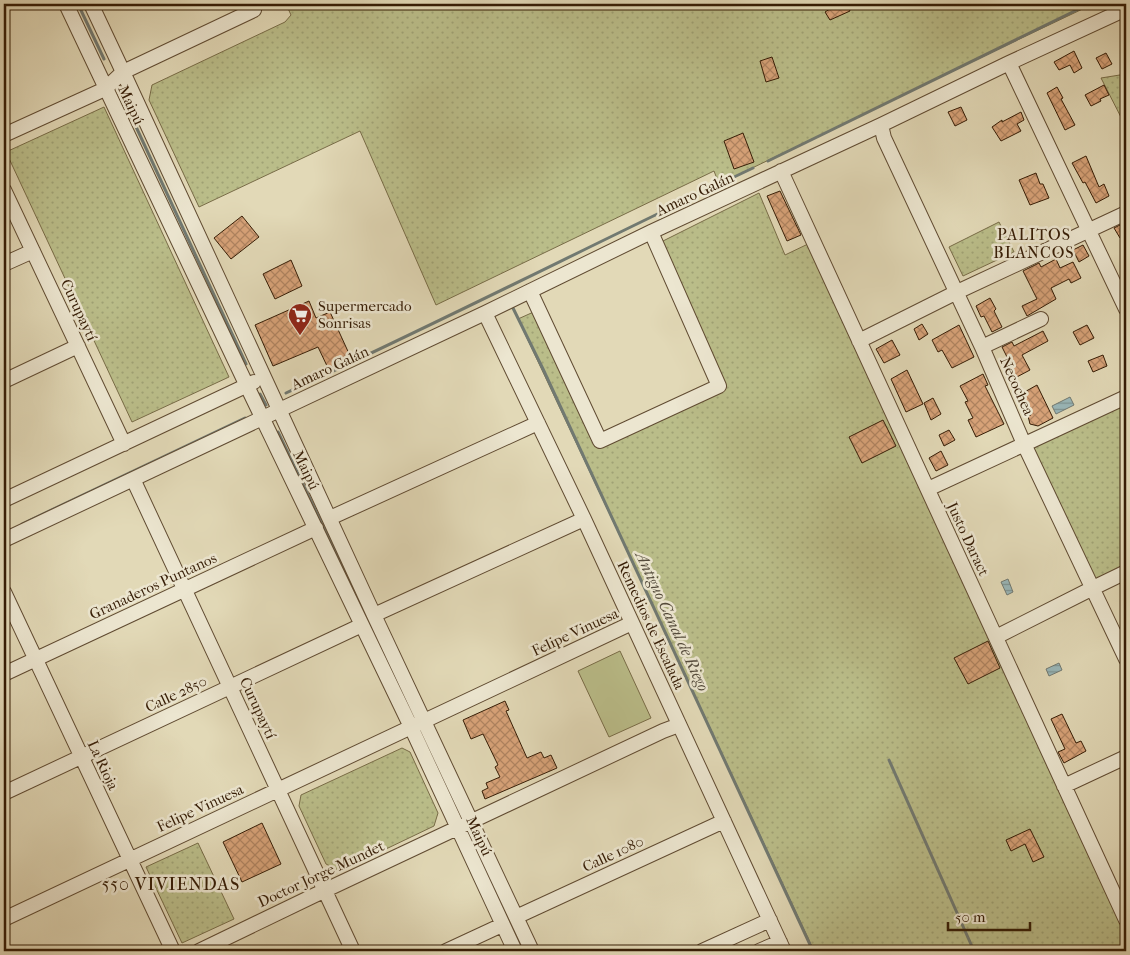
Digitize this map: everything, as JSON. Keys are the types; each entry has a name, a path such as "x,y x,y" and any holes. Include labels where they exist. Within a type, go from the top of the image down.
{"street":[{"name":"Maipú","path":"66,4 362,624 471,821 532,951"},
{"name":"Maipú","path":"91,4 374,615 458,828 515,951"},
{"path":"4,135 105,89 123,72 253,7"},
{"name":"Amaro Galán","path":"262,417 1126,9"},
{"path":"1010,63 1126,309"},
{"name":"Necochea","path":"881,126 884,138 957,292 1024,444 1126,658"},
{"name":"Justo Daract","path":"781,171 1126,920"},
{"name":"Curupaytí","path":"4,190 124,444"},
{"path":"860,341 957,292 1126,213"},
{"path":"530,291 600,442 719,386 651,232"},
{"path":"4,264 33,251"},
{"name":"Remedios de Escalada","path":"485,313 584,519 782,947"},
{"path":"982,348 1041,318"},
{"path":"4,381 78,346"},
{"path":"4,500 264,377"},
{"path":"928,489 1126,397"},
{"path":"4,540 262,417"},
{"path":"330,518 538,423"},
{"name":"Curupaytí","path":"132,479 353,951"},
{"path":"374,615 584,519"},
{"name":"Granaderos Puntanos","path":"4,674 316,528"},
{"path":"996,637 1126,572"},
{"name":"La Rioja","path":"4,592 173,951"},
{"name":"Felipe Vinuesa","path":"4,919 632,623"},
{"name":"Calle 2850","path":"4,793 362,624"},
{"path":"471,821 679,725"},
{"path":"1064,786 1126,757"},
{"name":"Doctor Jorge Mundet","path":"199,951 471,821"},
{"name":"Calle 1080","path":"516,917 724,821"},
{"path":"702,951 770,920"},
{"path":"446,951 502,925"},
{"path":"759,951 782,947"}],"green space":[{"path":"286,4 1093,4 719,184 714,171 436,305 360,131 199,207 149,100 152,85 285,22 291,15"},
{"path":"1126,74 1126,127 1101,78"},
{"path":"104,107 229,377 132,422 6,152"},
{"path":"759,193 785,255 808,244 1126,936 1126,951 814,951 518,319 538,310 600,441 719,386 657,244"},
{"path":"999,222 1014,252 963,276 949,247"},
{"path":"1126,402 1126,565 1095,580 1030,445"},
{"path":"620,651 651,718 609,737 578,671"},
{"path":"402,748 410,752 438,813 434,826 340,871 326,864 299,806 301,795"},
{"path":"198,843 234,919 182,943 146,867"}],"water":[{"path":"1070,397 1074,405 1056,414 1052,406"},
{"path":"1008,579 1013,592 1007,595 1001,582"},
{"path":"1059,663 1062,670 1049,676 1046,669"}],"building":[{"path":"838,4 847,4 850,11 830,20 825,12"},
{"path":"1074,51 1082,68 1074,73 1070,65 1059,70 1054,62"},
{"path":"1106,53 1112,64 1102,69 1096,58"},
{"path":"772,57 779,78 766,82 760,61"},
{"path":"1104,85 1109,95 1091,106 1085,95"},
{"path":"1057,87 1063,98 1061,99 1075,125 1065,130 1047,93"},
{"path":"961,107 967,120 955,126 948,112"},
{"path":"1021,112 1024,120 1017,124 1021,131 1001,141 992,127 1002,120 1002,122"},
{"path":"743,133 754,162 734,169 724,141"},
{"path":"1086,156 1099,187 1104,184 1109,196 1096,203 1072,163"},
{"path":"1036,173 1040,184 1043,184 1049,198 1030,205 1019,180"},
{"path":"780,191 801,235 787,241 767,196"},
{"path":"242,216 259,237 231,259 214,238"},
{"path":"1124,223 1126,235 1120,238 1114,228"},
{"path":"1083,245 1089,256 1079,262 1073,250"},
{"path":"1056,259 1060,268 1073,262 1081,278 1071,283 1069,279 1051,288 1056,299 1027,316 1022,306 1037,299 1023,271 1039,263 1041,267"},
{"path":"291,260 302,286 275,299 263,274"},
{"path":"990,298 1002,327 992,332 984,316 981,317 976,306"},
{"name":"Supermercado Sonrisas","path":"309,301 316,318 330,312 351,358 328,368 318,347 273,366 255,325"},
{"path":"922,324 928,334 919,340 914,329"},
{"path":"959,325 974,357 952,368 942,350 938,352 932,340"},
{"path":"1087,325 1094,338 1080,345 1073,332"},
{"path":"1043,331 1048,341 1022,355 1030,370 1013,379 1006,366 1010,363 1002,347 1012,342 1014,346"},
{"path":"892,340 900,355 884,363 876,349"},
{"path":"1103,355 1107,366 1093,372 1088,361"},
{"path":"907,370 923,404 906,412 891,379"},
{"path":"983,374 988,385 985,386 1004,424 976,437 968,420 973,418 965,402 968,401 960,386"},
{"path":"1037,385 1053,418 1038,426 1030,424 1028,416 1031,415 1021,394"},
{"path":"933,398 941,414 931,420 924,403"},
{"path":"883,420 896,446 862,463 849,437"},
{"path":"949,430 955,440 944,446 939,435"},
{"path":"941,451 948,465 936,471 929,458"},
{"path":"988,641 1000,668 968,684 954,658"},
{"path":"505,701 509,710 506,711 527,758 541,752 544,758 551,755 557,768 485,799 482,791 488,788 486,783 500,777 495,767 498,765 483,734 471,739 463,720"},
{"path":"1062,714 1076,743 1081,741 1086,751 1064,763 1058,752 1065,749 1051,719"},
{"path":"262,823 281,864 242,882 223,842"},
{"path":"1030,829 1044,857 1033,862 1025,844 1011,851 1006,840"}],"waterway":[{"path":"78,4 104,59"},
{"path":"768,161 1089,4"},
{"path":"125,103 246,364"},
{"path":"286,393 753,168"},
{"name":"Antiguo Canal de Riego","path":"511,304 543,369 813,951"},
{"path":"260,394 266,405"},
{"path":"22,524 245,418"},
{"path":"278,432 402,692"},
{"path":"889,760 974,951"},
{"path":"472,842 524,951"}],"place":[{"name":"Supermercado Sonrisas","path":"300,336"}],"district":[{"name":"PALITOS BLANCOS","path":"1034,243"},
{"name":"550 VIVIENDAS","path":"171,884"}]}
